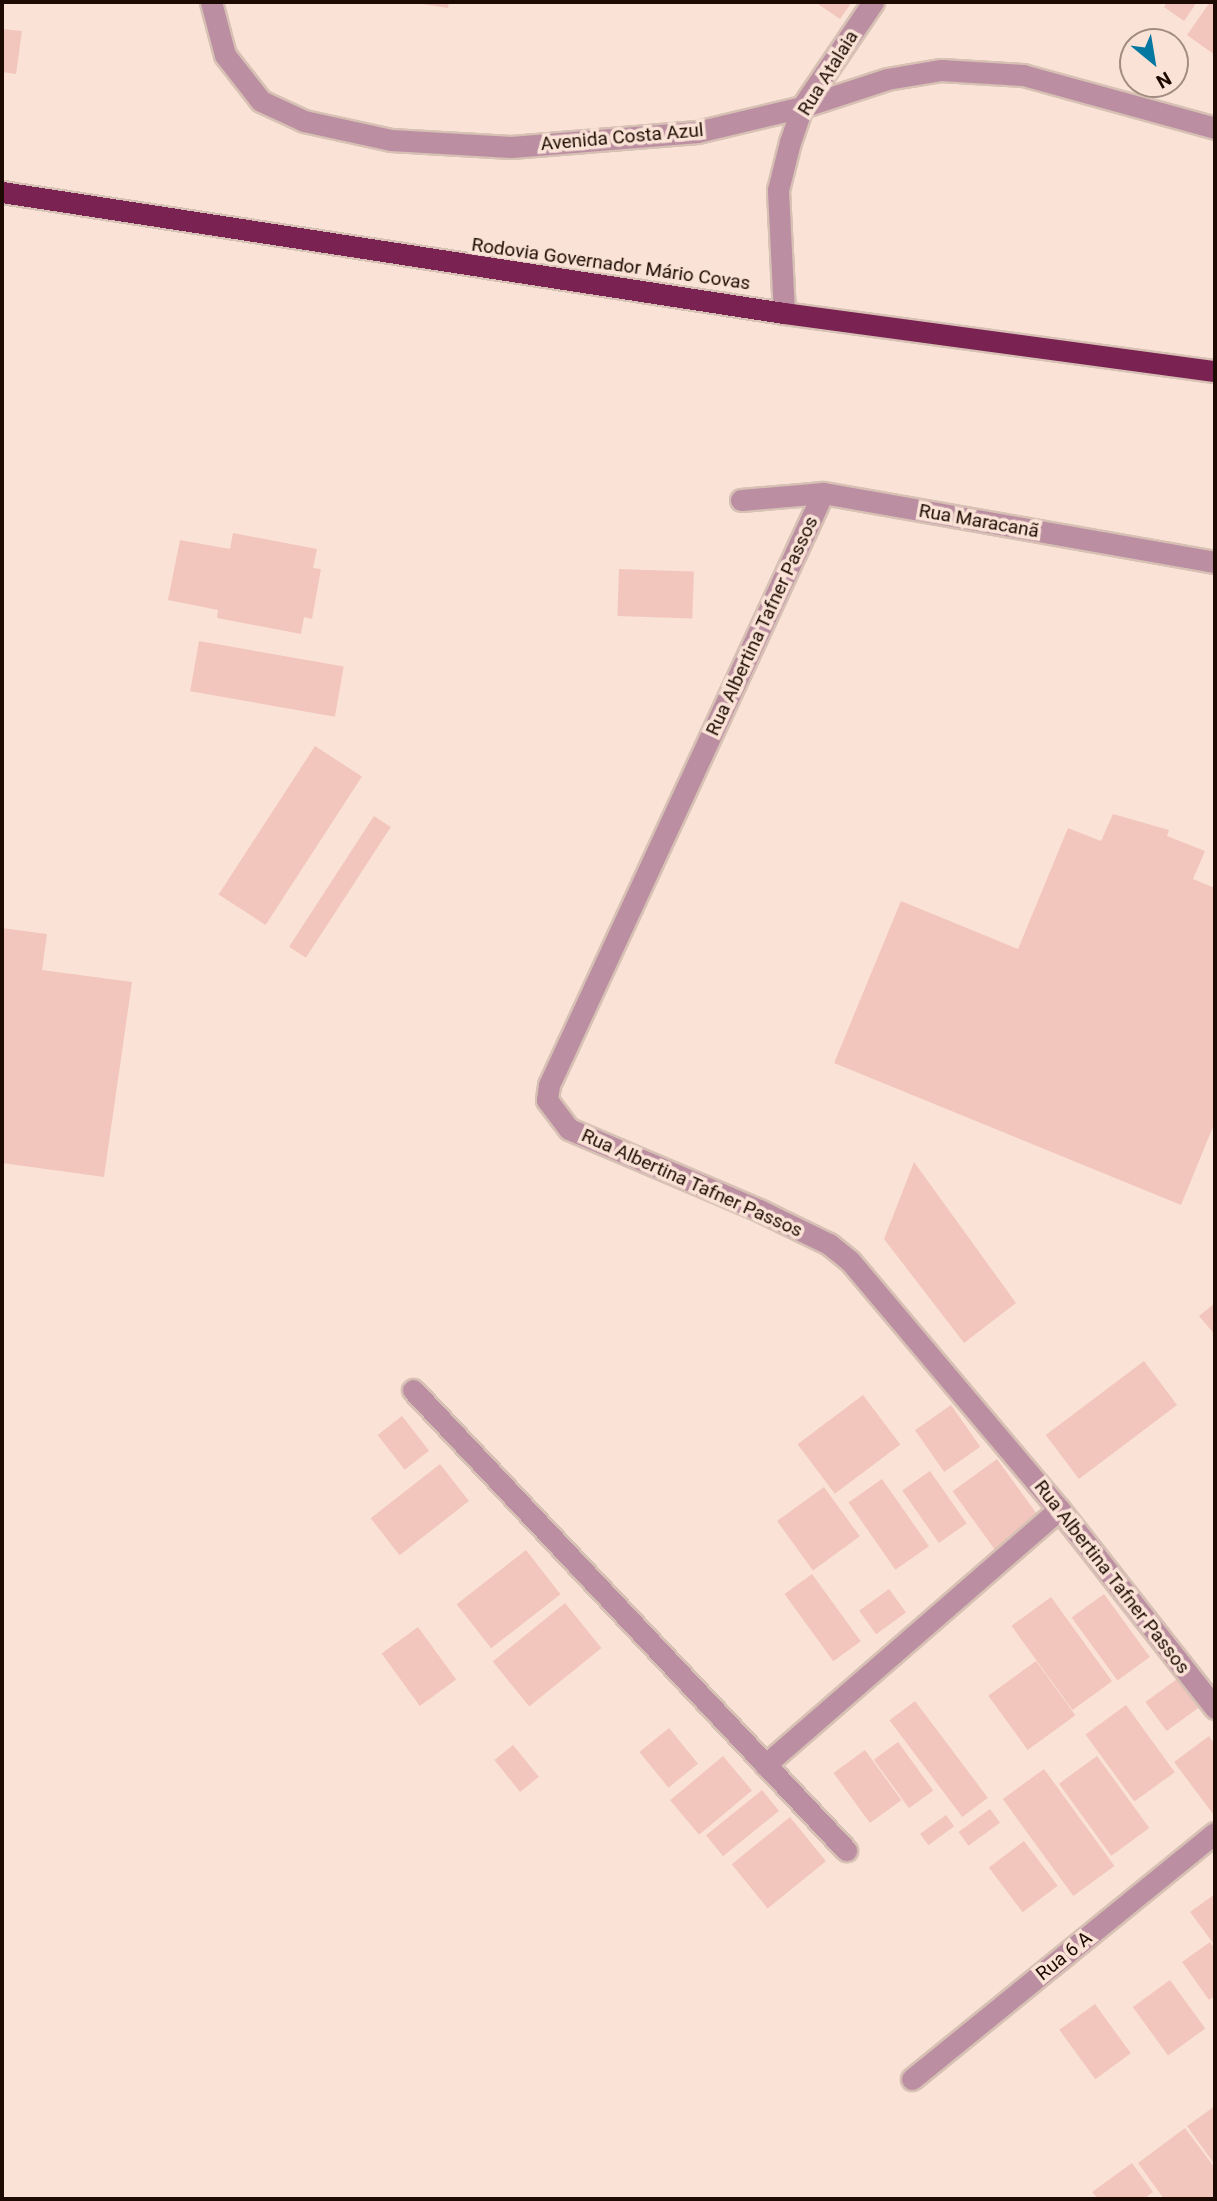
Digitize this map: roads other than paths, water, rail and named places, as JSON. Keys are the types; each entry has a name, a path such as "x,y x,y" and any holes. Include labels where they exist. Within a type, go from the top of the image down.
{"highway":[{"name":"Rodovia Governador Mário Covas","path":"2,192 784,313 1215,370"}],"street":[{"name":"Avenida Costa Azul","path":"211,2 225,55 261,101 304,121 391,140 511,146 597,143 697,132 802,107 887,79 941,70 1023,75 1215,128"},
{"name":"Rua Atalaia","path":"784,313 778,190 802,107 873,2"},
{"name":"Rua Maracanã","path":"741,500 823,493 1215,562"},
{"name":"Rua Albertina Tafner Passos","path":"823,493 549,1085 547,1100 569,1129 829,1244 874,1283 1059,1509 1215,1708"},
{"path":"413,1390 846,1850"},
{"path":"765,1765 1059,1509"},
{"name":"Rua 6 A","path":"912,2079 1215,1833"}]}
